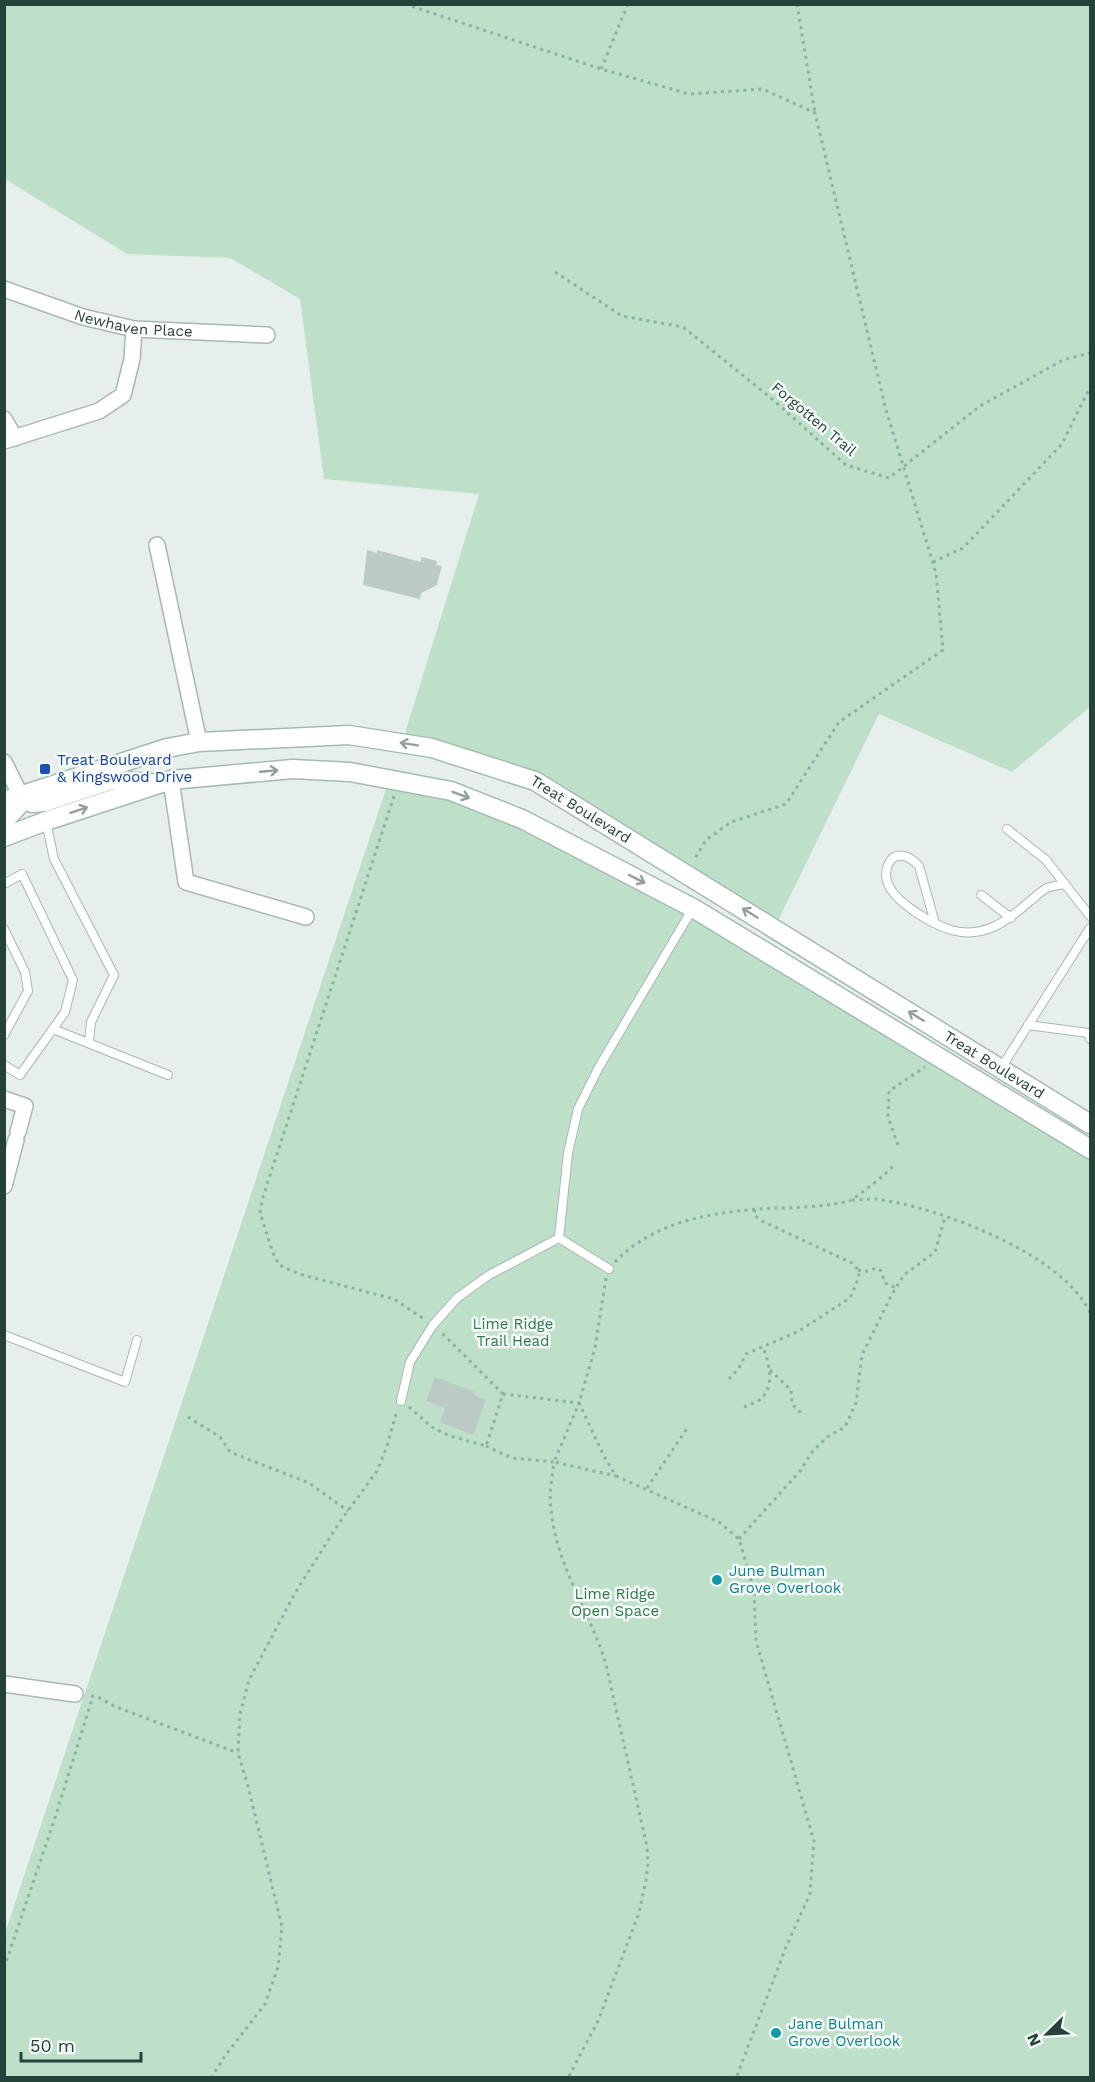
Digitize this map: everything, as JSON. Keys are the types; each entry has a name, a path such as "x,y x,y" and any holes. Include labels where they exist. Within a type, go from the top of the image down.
{"main road":[{"name":"Treat Boulevard","path":"12,798 167,748 199,742 349,735 432,748 535,781 1090,1124"},
{"name":"Treat Boulevard","path":"4,837 166,782 293,769 350,772 450,791 522,819 693,908 1090,1149"},
{"path":"12,798 32,803 45,802 112,780 166,782"},
{"path":"4,821 19,805 12,798"}],"street":[{"name":"Newhaven Place","path":"4,290 82,317 134,329 267,335"},
{"path":"4,419 10,440 99,411 123,395 132,359 134,329"},
{"path":"157,545 199,742"},
{"path":"4,762 12,798"},
{"path":"166,782 186,882 306,917"},
{"path":"4,1099 26,1106 4,1186"},
{"path":"4,1684 75,1694"}],"lane":[{"path":"46,821 54,859 114,975 92,1022 89,1041"},
{"path":"1007,829 1046,860 1090,916"},
{"path":"934,923 919,866 904,856 895,857 886,870 887,882 896,897 934,923 952,930 975,933 992,929 1011,918 1046,888 1065,884"},
{"path":"4,884 22,874 73,980 65,1012 20,1075 4,1065"},
{"path":"981,895 1011,918"},
{"path":"559,1238 568,1153 578,1109 599,1067 693,908"},
{"path":"1001,1068 1090,928"},
{"path":"4,929 25,972 28,991 4,1035"},
{"path":"1028,1025 1088,1033 1090,1039"},
{"path":"53,1029 89,1041 168,1075"},
{"path":"401,1401 410,1362 433,1324 457,1298 470,1286 559,1238"},
{"path":"559,1238 609,1269"},
{"path":"4,1335 125,1382 137,1340"}],"path":[{"path":"405,4 601,69 689,94 763,89 815,113"},
{"path":"601,69 628,4"},
{"path":"686,874 706,840 731,822 786,804 839,722 943,650 936,573 886,410 815,113 797,4"},
{"name":"Forgotten Trail","path":"555,272 622,316 683,327 771,398 846,465 889,478 980,406 1063,360 1090,353"},
{"path":"933,562 963,548 1062,444 1090,387"},
{"path":"399,781 263,1197 260,1213 279,1265 299,1274 394,1299 433,1324 503,1394 579,1403"},
{"path":"898,1144 888,1117 889,1091 928,1064"},
{"path":"850,1200 896,1164"},
{"path":"568,2078 592,2036 639,1913 648,1863 647,1847 606,1664 600,1643 563,1558 553,1526 550,1506 554,1462 579,1403 595,1348 605,1279 609,1269 631,1247 672,1225 697,1217 755,1209 874,1199 904,1205 994,1234 1054,1271 1075,1289 1090,1313"},
{"path":"755,1209 754,1215 762,1221 852,1263 858,1270 864,1272 877,1268 881,1271 885,1283 896,1288"},
{"path":"739,1539 801,1470 812,1452 827,1437 845,1427 856,1403 862,1355 904,1275 935,1252 945,1217"},
{"path":"729,1379 739,1368 746,1354 799,1331 850,1298 859,1277 858,1270"},
{"path":"744,1407 761,1399 768,1386 770,1370 763,1347"},
{"path":"770,1370 791,1390 792,1404 801,1413"},
{"path":"486,1446 503,1394"},
{"path":"211,2078 265,2004 278,1967 282,1927 248,1785 238,1753 240,1714 249,1680 295,1593 377,1471 401,1401 434,1428 450,1436 486,1446 512,1458 554,1462 616,1476 719,1522 739,1539 754,1590 756,1641 814,1841 810,1894 786,1947 736,2078"},
{"path":"579,1403 616,1476"},
{"path":"188,1418 220,1437 230,1452 309,1483 348,1511"},
{"path":"647,1488 688,1427"},
{"path":"75,1694 98,1697 114,1706 238,1753"},
{"path":"4,1968 55,1818 93,1696"}],"green space":[{"path":"4,5 1090,5 1090,707 1012,772 879,714 774,929 535,781 402,743 479,494 324,479 300,299 230,258 127,254 5,179"},
{"name":"Lime Ridge Open Space","path":"389,780 522,819 1090,1149 1090,2077 5,2078 5,1933"}],"building":[{"path":"367,550 377,553 377,550 421,562 421,557 437,561 436,565 442,566 437,585 421,593 420,599 363,585"},
{"path":"435,1377 475,1392 474,1395 486,1400 473,1435 440,1422 445,1408 426,1401"}],"place":[{"name":"Treat Boulevard & Kingswood Drive","path":"45,769"},
{"name":"June Bulman Grove Overlook","path":"717,1580"},
{"name":"Jane Bulman Grove Overlook","path":"776,2033"}],"park label":[{"name":"Lime Ridge Trail Head","path":"513,1332"}]}
